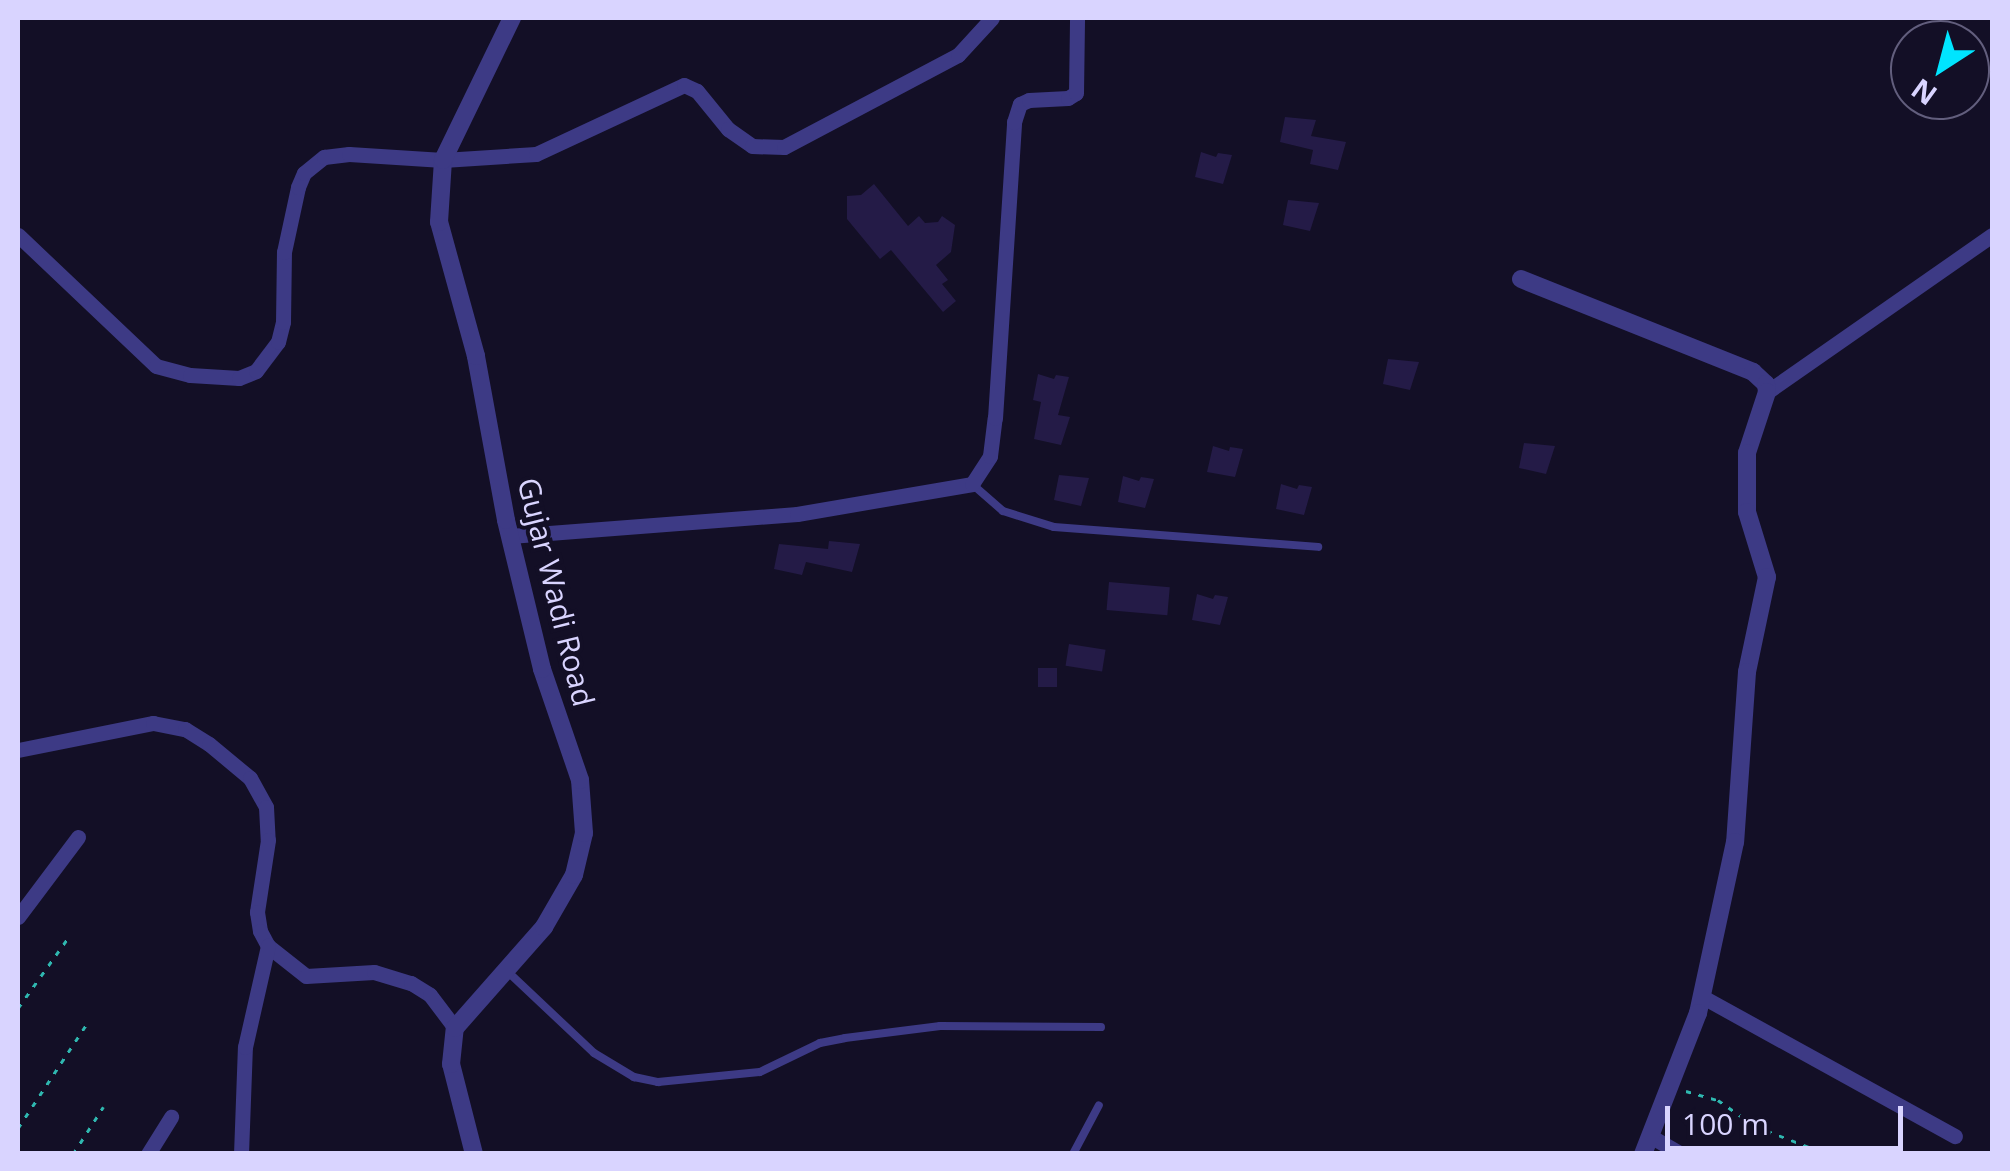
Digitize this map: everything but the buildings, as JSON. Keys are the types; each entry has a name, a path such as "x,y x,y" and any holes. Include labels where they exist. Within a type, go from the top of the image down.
{"street":[{"name":"Gujar Wadi Road","path":"455,1028 544,927 574,875 584,811 580,780 542,669 510,536 476,356 439,222 443,160 512,18"},
{"path":"18,236 156,366 190,375 239,378 256,370 278,342 284,322 284,252 304,173 334,154 443,160 536,154 684,85 697,91 728,128 752,146 784,147 958,55 992,18"},
{"path":"510,536 797,514 972,484 990,456 995,418 1016,114 1028,100 1068,98 1076,92 1076,18"},
{"path":"1767,392 1992,235"},
{"path":"1520,280 1753,372 1766,384 1767,392 1747,452 1748,512 1767,577 1747,672 1735,842 1702,996 1646,1144 1681,1154"},
{"path":"18,750 153,723 185,729 229,758 261,792 269,821 257,912 268,946 246,1047 241,1154"},
{"path":"18,917 78,837"},
{"path":"268,946 306,976 374,972 411,983 430,995 455,1028 451,1064 474,1154"},
{"path":"1702,996 1955,1136"},
{"path":"148,1154 171,1117"}],"lane":[{"path":"972,484 1003,511 1054,527 1318,546"},
{"path":"505,970 594,1053 634,1077 658,1082 737,1077 760,1072 820,1044 921,1029 1101,1027"},
{"path":"1073,1154 1099,1104"}],"path":[{"path":"18,1008 68,938"},
{"path":"18,1128 86,1024"},
{"path":"1670,1088 1705,1094 1754,1126 1827,1154"},
{"path":"73,1154 103,1107"}]}
